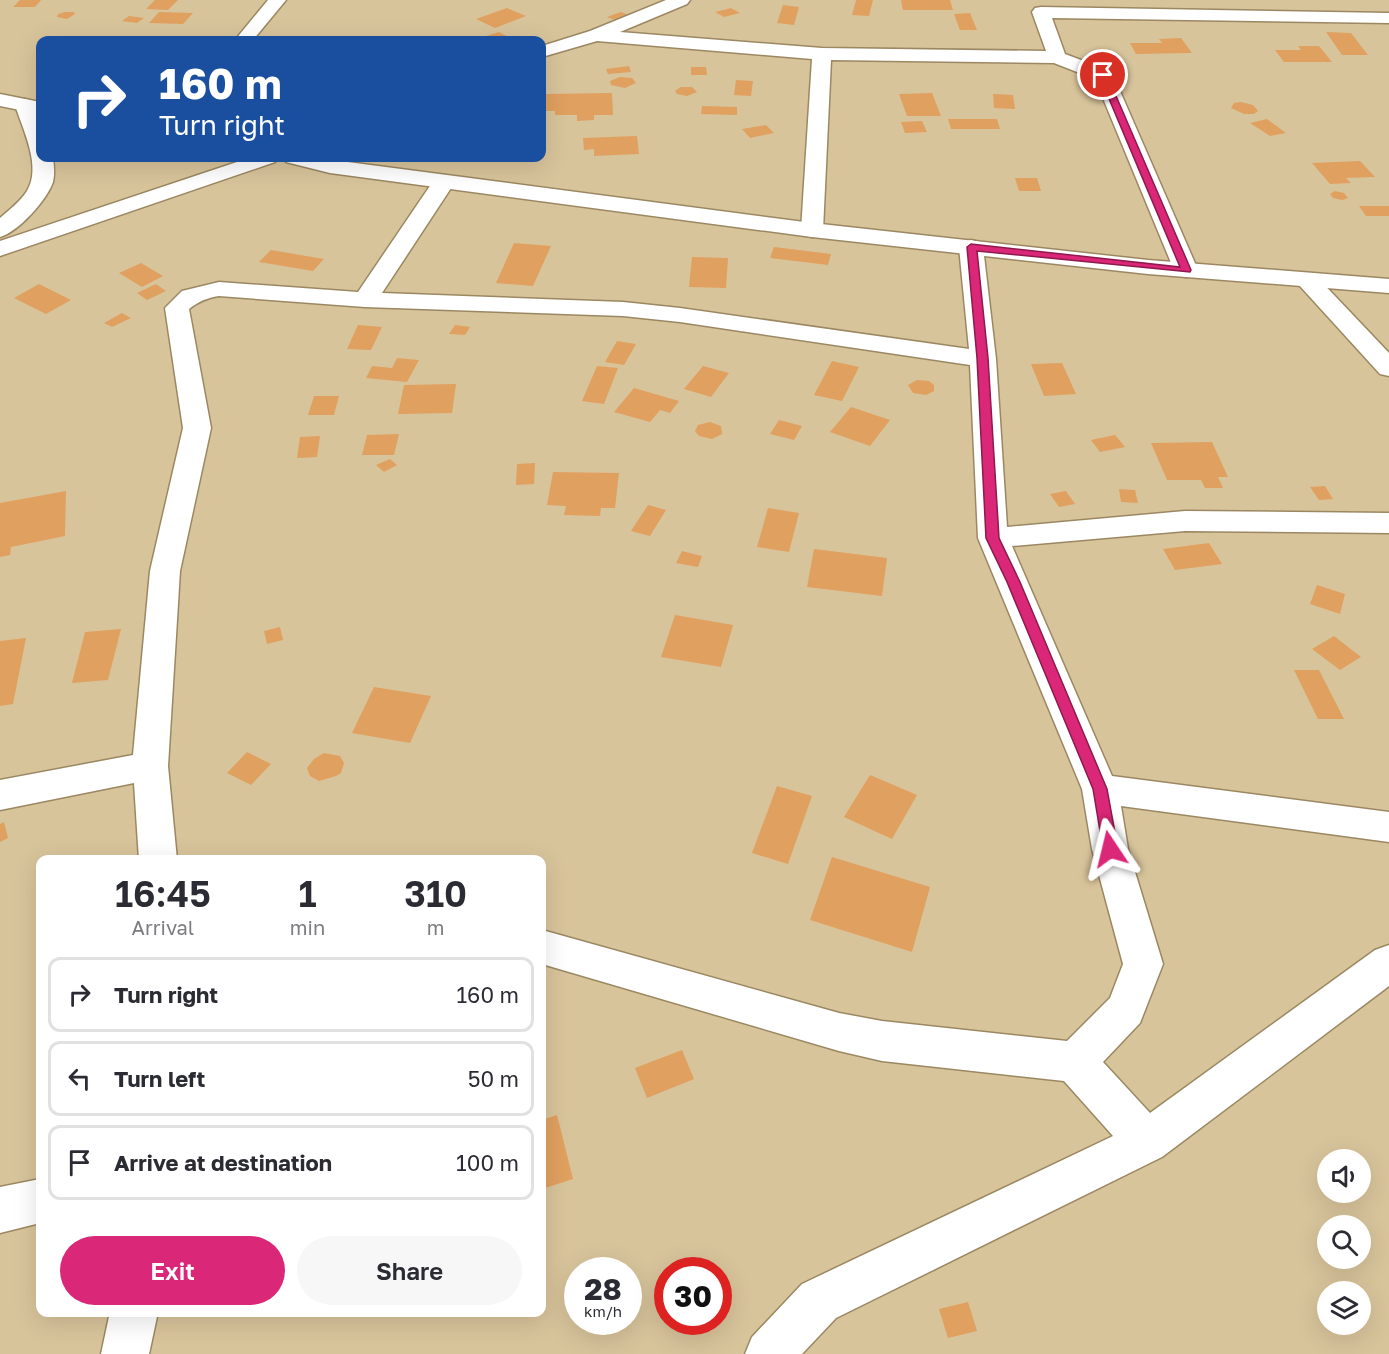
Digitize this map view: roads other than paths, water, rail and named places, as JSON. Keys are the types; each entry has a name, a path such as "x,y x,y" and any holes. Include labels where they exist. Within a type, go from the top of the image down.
{"street":[{"path":"247,36 277,0"},
{"path":"546,51 596,34 673,2"},
{"path":"1057,57 1047,6 1389,18"},
{"path":"596,34 822,54 1057,57 1103,75 1186,270"},
{"path":"812,230 822,54"},
{"path":"0,100 33,106 36,125"},
{"path":"0,230 43,185 46,171 43,162"},
{"path":"0,249 256,162"},
{"path":"309,162 330,167 812,230 1186,270 1389,286"},
{"path":"365,300 444,182"},
{"path":"0,199 31,200"},
{"path":"971,247 983,358 993,538 1014,582 1100,789 1110,849 1143,963 1126,1010 1076,1062"},
{"path":"1307,280 1389,368"},
{"path":"158,855 150,766 165,571 197,428 177,308 186,298 203,291 219,290 365,300 623,309 983,358"},
{"path":"993,538 1185,521 1389,523"},
{"path":"0,795 150,766"},
{"path":"1100,789 1389,827"},
{"path":"546,948 838,1032 882,1041 1076,1062 1147,1142"},
{"path":"769,1354 819,1301 1147,1142 1389,963"},
{"path":"0,1210 36,1202"},
{"path":"124,1354 133,1317"}]}
